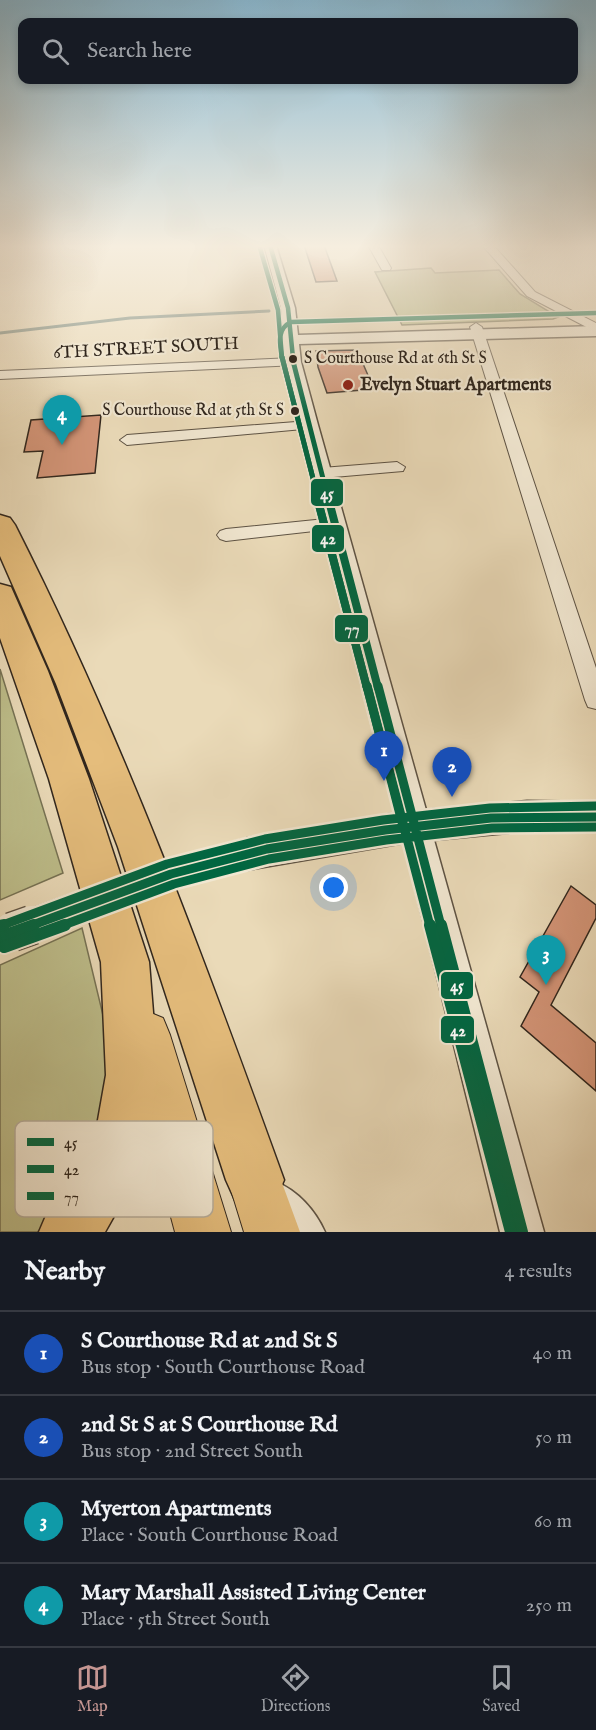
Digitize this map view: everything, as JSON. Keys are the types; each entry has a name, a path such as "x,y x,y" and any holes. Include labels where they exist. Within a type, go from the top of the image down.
{"highway":[{"path":"0,525 52,633 109,768 176,949 272,1232"},
{"path":"0,596 69,779 171,1121"},
{"path":"125,962 132,1075 125,1121"},
{"path":"69,1232 80,1217"},
{"path":"199,1217 203,1232"}],"street":[{"path":"286,302 292,344 309,425 522,1232"},
{"path":"548,302 594,326"},
{"name":"6TH STREET SOUTH","path":"0,375 292,344 477,331 594,326"},
{"path":"477,331 596,700"},
{"path":"127,440 309,425"},
{"path":"322,473 397,467"},
{"path":"226,535 335,524"},
{"path":"6,934 171,874 246,854 414,827 515,816 596,817"},
{"path":"255,1180 303,1232"}],"green space":[{"path":"391,302 534,302 558,317 553,319 402,325"},
{"path":"0,669 63,873 0,900"},
{"path":"82,928 114,1061 104,1121 15,1121 15,1217 55,1217 37,1232 0,1232 0,965"}],"building":[{"path":"357,350 374,389 327,393 318,367 316,351"},
{"path":"101,415 95,473 37,478 43,451 24,452 31,420"},
{"path":"571,886 596,905 596,918 551,1005 596,1043 596,1091 521,1026 539,992 520,977"}],"waterway":[{"path":"0,333 130,318 269,311"}],"transit line":[{"name":"42","path":"276,302 283,364 299,428 511,1232"},
{"name":"45","path":"286,302 293,362 522,1232"},
{"name":"77","path":"404,830 283,365 280,346 282,328 291,322 596,313"},
{"name":"77","path":"0,926 167,864 265,839 383,820 490,808 596,806"},
{"name":"45","path":"0,937 171,874 267,849 385,830 491,818 596,817"},
{"name":"42","path":"4,947 174,884 269,859 386,840 492,828 596,827"}],"place":[{"name":"S Courthouse Rd at 6th St S","path":"293,359"},
{"name":"Evelyn Stuart Apartments","path":"348,385"},
{"name":"S Courthouse Rd at 5th St S","path":"295,411"},
{"name":"Mary Marshall Assisted Living Center","path":"62,445"},
{"name":"S Courthouse Rd at 2nd St S","path":"384,781"},
{"name":"2nd St S at S Courthouse Rd","path":"452,797"},
{"name":"Myerton Apartments","path":"546,985"}]}
